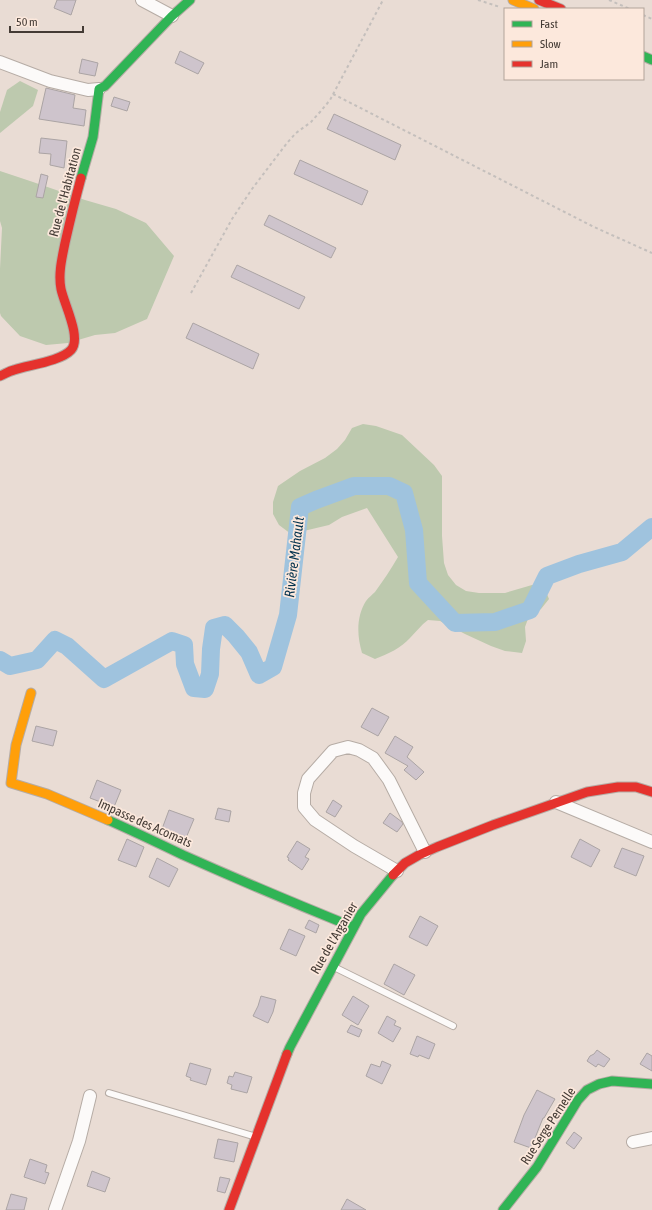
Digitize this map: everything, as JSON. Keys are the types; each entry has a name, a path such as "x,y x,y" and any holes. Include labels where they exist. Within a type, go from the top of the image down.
{"main road":[{"path":"99,89 105,86 172,16 190,0"},
{"path":"512,0 532,8"},
{"path":"539,0 558,8"},
{"name":"Rue de l'Habitation","path":"0,376 13,370 64,356 75,344 75,335 61,289 60,275 72,211 93,137 99,89"},
{"name":"Impasse des Acomats","path":"30,693 16,745 11,783 47,794 136,832 181,854 276,896 353,927"},
{"name":"Rue de l'Arganier","path":"229,1210 290,1047 361,914 405,863 425,852 493,825 587,792 618,787 636,787 652,792"},
{"name":"Rue Serge Pernelle","path":"503,1210 537,1167 578,1100 587,1090 599,1084 612,1081 652,1084"}],"street":[{"path":"142,0 172,16"},
{"path":"0,62 50,81 88,90 99,89"},
{"path":"397,871 354,846 315,820 304,807 304,793 308,779 333,751 348,747 359,750 373,758 390,780 425,852"},
{"path":"556,802 652,842"},
{"path":"55,1210 79,1140 90,1096"},
{"path":"633,1142 652,1138"}],"lane":[{"path":"332,966 453,1026"},
{"path":"109,1093 256,1137"}],"path":[{"path":"191,293 232,219 252,189 286,143 296,133 311,122 333,94 382,0"},
{"path":"478,0 504,9"},
{"path":"609,0 628,8"},
{"path":"333,94 594,227 652,253"}],"green space":[{"path":"20,81 38,90 33,106 0,133 0,112 7,90"},
{"path":"0,171 116,209 146,223 174,256 147,319 115,333 95,335 68,343 46,345 20,336 1,316 0,313 2,228 0,221"},
{"path":"363,424 376,426 402,435 434,465 442,476 442,536 444,563 448,575 456,585 466,591 479,593 505,593 532,585 544,587 549,599 541,609 529,616 525,627 526,641 522,653 505,651 465,634 440,621 428,620 406,642 389,653 375,659 362,653 358,633 360,613 366,601 378,588 398,557 367,508 342,517 329,525 291,534 279,525 273,514 273,502 278,486 300,471 325,458 337,449 345,440 352,428"}],"building":[{"path":"57,0 76,0 71,15 54,8"},
{"path":"180,51 204,63 198,74 175,63"},
{"path":"82,59 98,63 95,76 79,73"},
{"path":"46,88 75,95 73,108 86,110 84,126 39,119"},
{"path":"114,97 130,102 127,111 111,106"},
{"path":"334,114 401,145 395,160 327,129"},
{"path":"41,138 67,141 64,168 50,165 51,154 39,153"},
{"path":"300,160 368,191 362,205 294,174"},
{"path":"41,174 48,176 43,198 36,197"},
{"path":"269,215 336,248 331,258 264,225"},
{"path":"237,265 305,297 299,309 231,277"},
{"path":"193,323 259,354 253,369 186,338"},
{"path":"372,708 389,717 378,736 361,727"},
{"path":"36,726 57,731 53,746 32,741"},
{"path":"395,736 413,747 407,757 424,772 416,780 404,770 408,766 385,753"},
{"path":"97,780 121,790 114,807 90,798"},
{"path":"333,800 342,806 335,817 326,812"},
{"path":"218,808 231,811 229,822 215,819"},
{"path":"169,810 194,819 186,838 162,829"},
{"path":"390,813 403,824 397,832 383,823"},
{"path":"127,839 144,847 136,867 118,860"},
{"path":"580,839 600,850 591,867 571,857"},
{"path":"297,841 310,849 305,857 309,859 302,870 288,860 289,858 287,857"},
{"path":"622,848 644,856 636,876 614,867"},
{"path":"157,858 178,869 169,887 149,877"},
{"path":"420,916 438,926 427,946 409,937"},
{"path":"309,920 319,925 316,933 305,928"},
{"path":"289,929 305,936 296,956 280,949"},
{"path":"394,964 415,975 404,995 384,984"},
{"path":"261,996 276,1000 268,1023 253,1016"},
{"path":"353,996 369,1006 358,1025 342,1015"},
{"path":"387,1016 396,1021 394,1025 401,1028 393,1042 378,1033"},
{"path":"351,1025 362,1030 359,1037 347,1032"},
{"path":"417,1036 435,1044 429,1059 419,1055 418,1057 410,1054"},
{"path":"597,1050 610,1059 604,1067 598,1064 596,1067 587,1061"},
{"path":"647,1053 652,1056 652,1071 640,1064"},
{"path":"382,1061 391,1065 382,1084 366,1076 371,1064 380,1067"},
{"path":"190,1063 211,1069 206,1085 190,1080 191,1078 186,1076"},
{"path":"235,1072 252,1077 247,1093 231,1089 232,1085 227,1083 229,1076 233,1077"},
{"path":"537,1090 555,1099 543,1118 531,1148 514,1142 524,1115"},
{"path":"574,1132 582,1138 574,1149 566,1143"},
{"path":"218,1139 238,1143 234,1162 214,1158"},
{"path":"30,1159 47,1165 45,1172 49,1173 45,1184 24,1177"},
{"path":"92,1171 110,1178 105,1192 87,1186"},
{"path":"220,1177 230,1179 225,1193 217,1191"},
{"path":"11,1194 27,1198 24,1210 6,1210"},
{"path":"347,1199 366,1210 341,1210"}],"waterway":[{"name":"Rivière Mahault","path":"0,660 10,666 37,660 55,640 67,646 104,679 172,641 184,645 185,664 194,688 205,689 210,674 214,628 225,625 249,652 259,675 273,667 288,615 300,507 354,486 389,486 404,493 414,530 418,583 455,623 495,622 530,610 547,576 579,564 622,552 652,527"}],"traffic: fast":[{"path":"81,178 93,137 99,89 105,86 172,16 190,0"},
{"path":"644,56 652,60"},
{"path":"108,820 225,874 353,927"},
{"path":"287,1054 361,914 393,875"},
{"path":"503,1210 537,1167 578,1100 587,1090 599,1084 612,1081 652,1084"}],"traffic: slow":[{"path":"513,0 532,8"},
{"path":"31,693 16,745 11,783 47,794 108,820"}],"traffic: jam":[{"path":"539,0 559,8"},
{"path":"0,376 12,370 60,357 71,350 74,345 73,329 61,289 60,272 65,243 81,178"},
{"path":"393,875 405,863 437,847 493,825 587,792 618,787 636,787 652,792"},
{"path":"229,1210 287,1054"}]}
